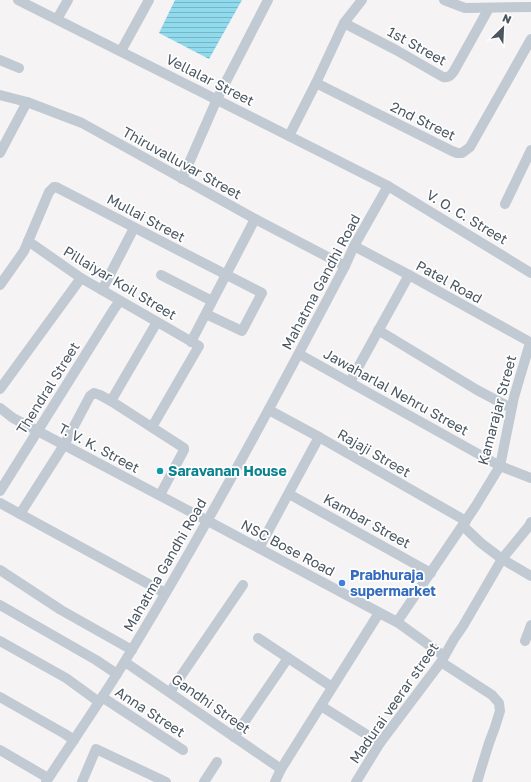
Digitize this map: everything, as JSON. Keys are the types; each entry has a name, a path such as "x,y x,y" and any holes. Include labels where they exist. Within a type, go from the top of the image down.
{"street":[{"name":"Vellalar Street","path":"18,0 388,186"},
{"path":"56,19 68,0"},
{"path":"121,51 149,0"},
{"path":"182,179 217,99 268,0"},
{"path":"289,136 344,23 362,0"},
{"path":"444,0 465,8 531,8"},
{"name":"1st Street","path":"344,23 443,77 446,77 449,76 454,70 489,8"},
{"name":"2nd Street","path":"316,83 452,151 462,153 470,146 531,39"},
{"path":"0,60 19,68"},
{"name":"Thiruvalluvar Street","path":"0,95 27,102 82,123 255,220 345,266"},
{"path":"0,153 27,102"},
{"path":"505,204 531,150"},
{"name":"Mahatma Gandhi Road","path":"47,780 125,662 208,521 299,354 354,246 388,186"},
{"name":"V. O. C. Street","path":"388,186 531,273"},
{"name":"Mullai Street","path":"28,241 49,192 54,187 59,188 262,293 242,331 206,314"},
{"path":"152,427 195,344 212,301 255,220"},
{"path":"102,290 134,228"},
{"path":"0,285 24,251 28,241"},
{"name":"Pillaiyar Koil Street","path":"28,241 81,278 195,344"},
{"name":"Patel Road","path":"354,246 530,340"},
{"path":"161,275 212,301"},
{"path":"350,382 409,275"},
{"path":"0,389 81,278"},
{"name":"Thendral Street","path":"0,491 120,300"},
{"path":"111,401 157,322"},
{"path":"378,330 477,390 511,408"},
{"name":"Kamarajar Street","path":"397,622 476,507 500,466 511,408 530,340"},
{"name":"Jawaharlal Nehru Street","path":"299,354 500,466 531,478"},
{"path":"20,514 64,445 92,394 94,393 111,401 183,447 184,449 160,496"},
{"name":"T. V. K. Street","path":"0,408 13,418 208,521"},
{"name":"Rajaji Street","path":"269,410 464,523 481,543 502,559 531,576"},
{"path":"259,548 319,438"},
{"name":"Kambar Street","path":"289,494 430,573"},
{"path":"0,503 166,593"},
{"name":"NSC Bose Road","path":"208,521 397,622"},
{"name":"Madurai veerar street","path":"356,782 380,743 442,659 502,559 531,522"},
{"path":"0,570 60,610 132,650"},
{"path":"170,692 243,586"},
{"path":"0,605 96,660 117,674"},
{"path":"275,782 281,769 379,613 397,622 442,659 492,695 499,703 500,711 488,743 477,782"},
{"path":"525,641 531,625"},
{"path":"258,638 332,687"},
{"name":"Anna Street","path":"0,641 66,678 183,750"},
{"path":"234,737 288,658"},
{"name":"Gandhi Street","path":"125,662 281,769"},
{"path":"0,697 74,740"},
{"path":"321,706 380,743"},
{"path":"82,782 96,749 166,782"},
{"path":"0,750 47,780"},
{"path":"204,782 217,762"}],"water":[{"path":"175,0 242,0 209,59 159,33"}],"place":[{"name":"Saravanan House","path":"160,471"},
{"name":"Prabhuraja supermarket","path":"342,583"}]}
